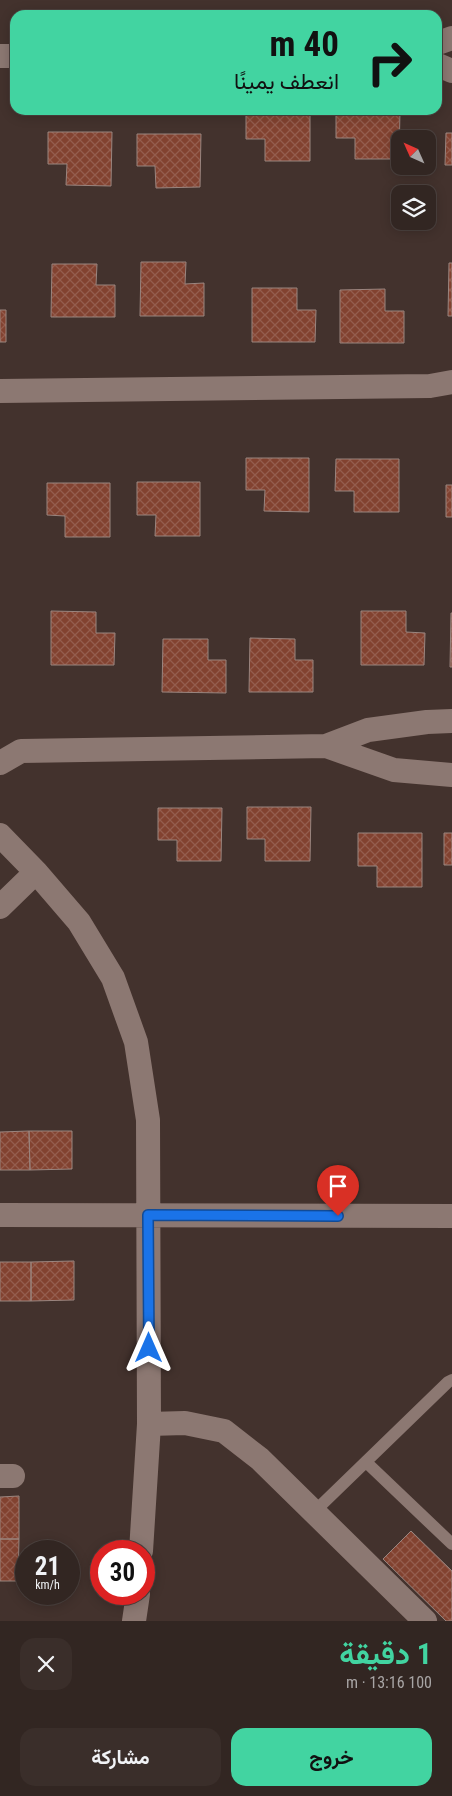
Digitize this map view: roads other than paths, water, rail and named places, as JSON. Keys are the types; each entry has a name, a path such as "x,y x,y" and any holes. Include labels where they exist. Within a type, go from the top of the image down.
{"street":[{"path":"0,391 441,384 452,401"},
{"path":"0,763 21,751 326,746 368,730 427,722 452,721"},
{"path":"326,746 394,770 431,775 452,775"},
{"path":"0,834 79,922 113,978 136,1042 148,1120 149,1424 142,1540"},
{"path":"0,907 36,872"},
{"path":"0,1215 452,1216"},
{"path":"149,1424 185,1423 224,1431 260,1459 425,1621"},
{"path":"134,1621 136,1605"}],"lane":[{"path":"314,1512 452,1380"},
{"path":"366,1462 452,1544"}]}
